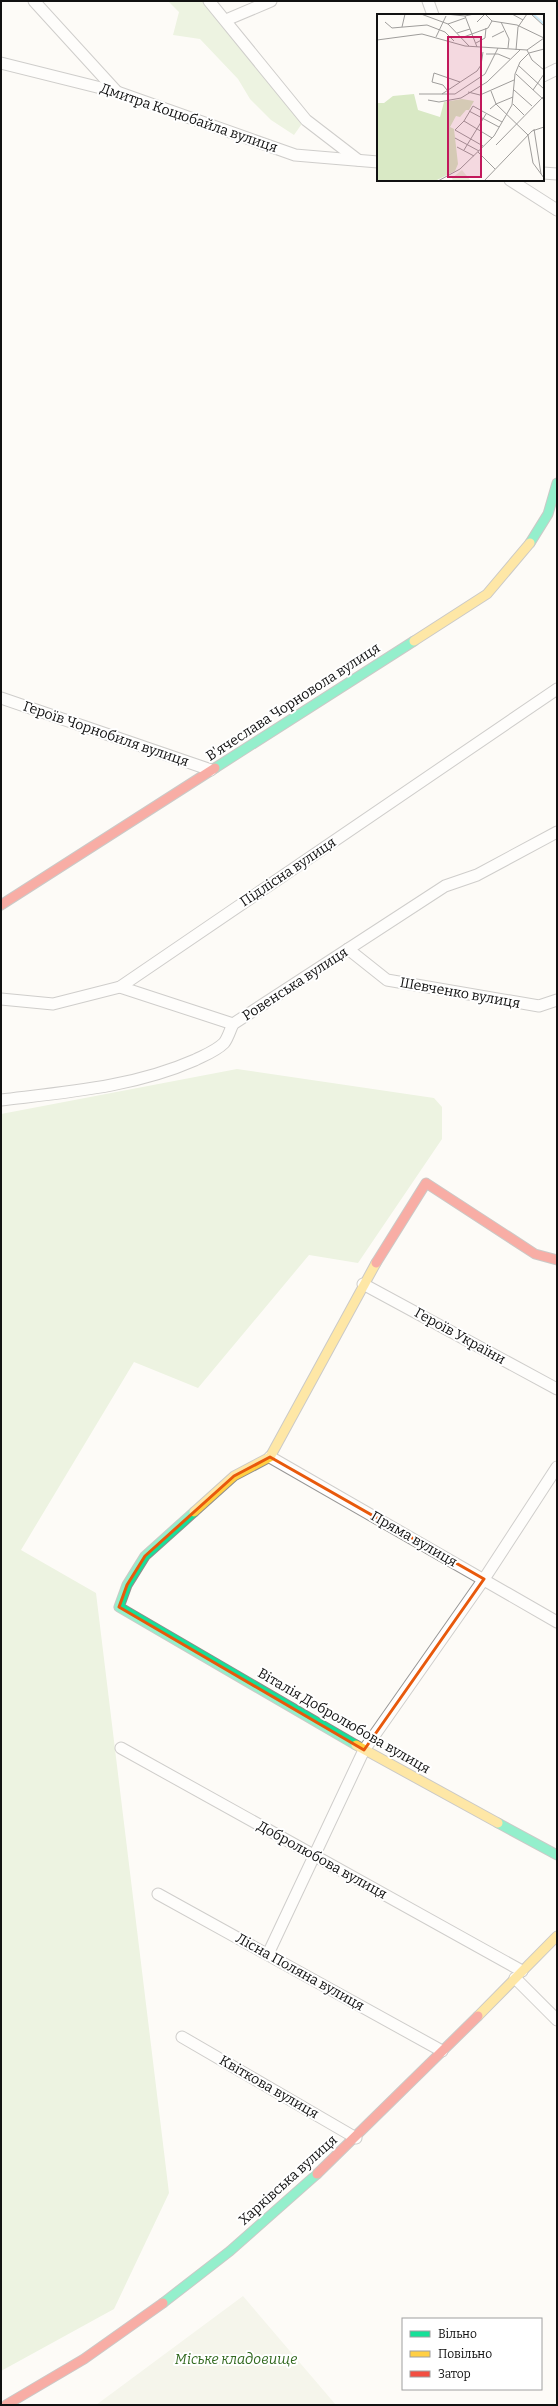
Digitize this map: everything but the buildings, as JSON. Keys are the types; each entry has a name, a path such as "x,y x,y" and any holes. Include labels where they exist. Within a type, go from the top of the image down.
{"street":[{"path":"34,1 117,92"},
{"path":"209,1 306,120 359,161"},
{"path":"226,20 271,1"},
{"path":"428,1 434,14"},
{"name":"Дмитра Коцюбайла вулиця","path":"1,63 117,92 295,155 377,162"},
{"path":"544,76 557,69"},
{"path":"544,173 557,174"},
{"path":"512,181 557,210"},
{"name":"В'ячеслава Чорновола вулиця","path":"1,905 487,594 546,522 556,494 557,483"},
{"name":"Підлісна вулиця","path":"1,999 53,1004 120,987 557,689"},
{"name":"Героїв Чорнобиля вулиця","path":"1,698 211,770"},
{"name":"Ровенська вулиця","path":"1,1100 77,1091 167,1072 216,1050 226,1040 233,1024 445,886 477,874 557,832"},
{"name":"Шевченко вулиця","path":"348,949 388,980 539,1006 557,1000"},
{"path":"120,987 233,1024"},
{"path":"270,1457 363,1284 426,1183 535,1254 557,1260"},
{"name":"Героїв України","path":"363,1284 557,1389"},
{"name":"Пряма вулиця","path":"270,1457 557,1622"},
{"name":"Віталія Добролюбова вулиця","path":"270,1457 234,1476 145,1556 127,1585 119,1607 364,1750 557,1855"},
{"path":"268,1954 316,1856 364,1750 484,1579 557,1466"},
{"name":"Добролюбова вулиця","path":"121,1748 316,1856 519,1975 557,2020"},
{"name":"Лісна Поляна вулиця","path":"158,1894 442,2051"},
{"name":"Харківська вулиця","path":"6,2405 87,2359 210,2268 356,2138 557,1936"},
{"name":"Квіткова вулиця","path":"182,2037 356,2138"}],"highlighted area":[{"path":"270,1457 484,1579 364,1750 119,1607 127,1585 145,1556 234,1476"}],"green space":[{"path":"168,1 209,1 300,117 301,125 294,135 271,120 250,99 238,79 200,39 173,35 179,12"},
{"path":"237,1069 434,1098 442,1107 442,1139 358,1263 309,1255 198,1388 134,1362 21,1550 96,1593 169,2193 114,2309 1,2371 1,1114"},
{"name":"Міське кладовище","path":"243,2296 336,2405 96,2405"}],"traffic: fast":[{"path":"530,543 548,514 557,483"},
{"path":"215,768 414,641"},
{"path":"194,1512 145,1556 127,1585 119,1607 356,1745"},
{"path":"498,1823 557,1855"},
{"path":"163,2303 230,2251 317,2174"}],"traffic: slow":[{"path":"414,641 487,594 530,543"},
{"path":"194,1512 234,1476 270,1457 376,1263"},
{"path":"356,1745 498,1823"},
{"path":"478,2016 557,1936"}],"traffic: jam":[{"path":"1,905 215,768"},
{"path":"376,1263 426,1183 535,1254 557,1260"},
{"path":"317,2174 478,2016"},
{"path":"6,2405 84,2359 163,2303"}]}
